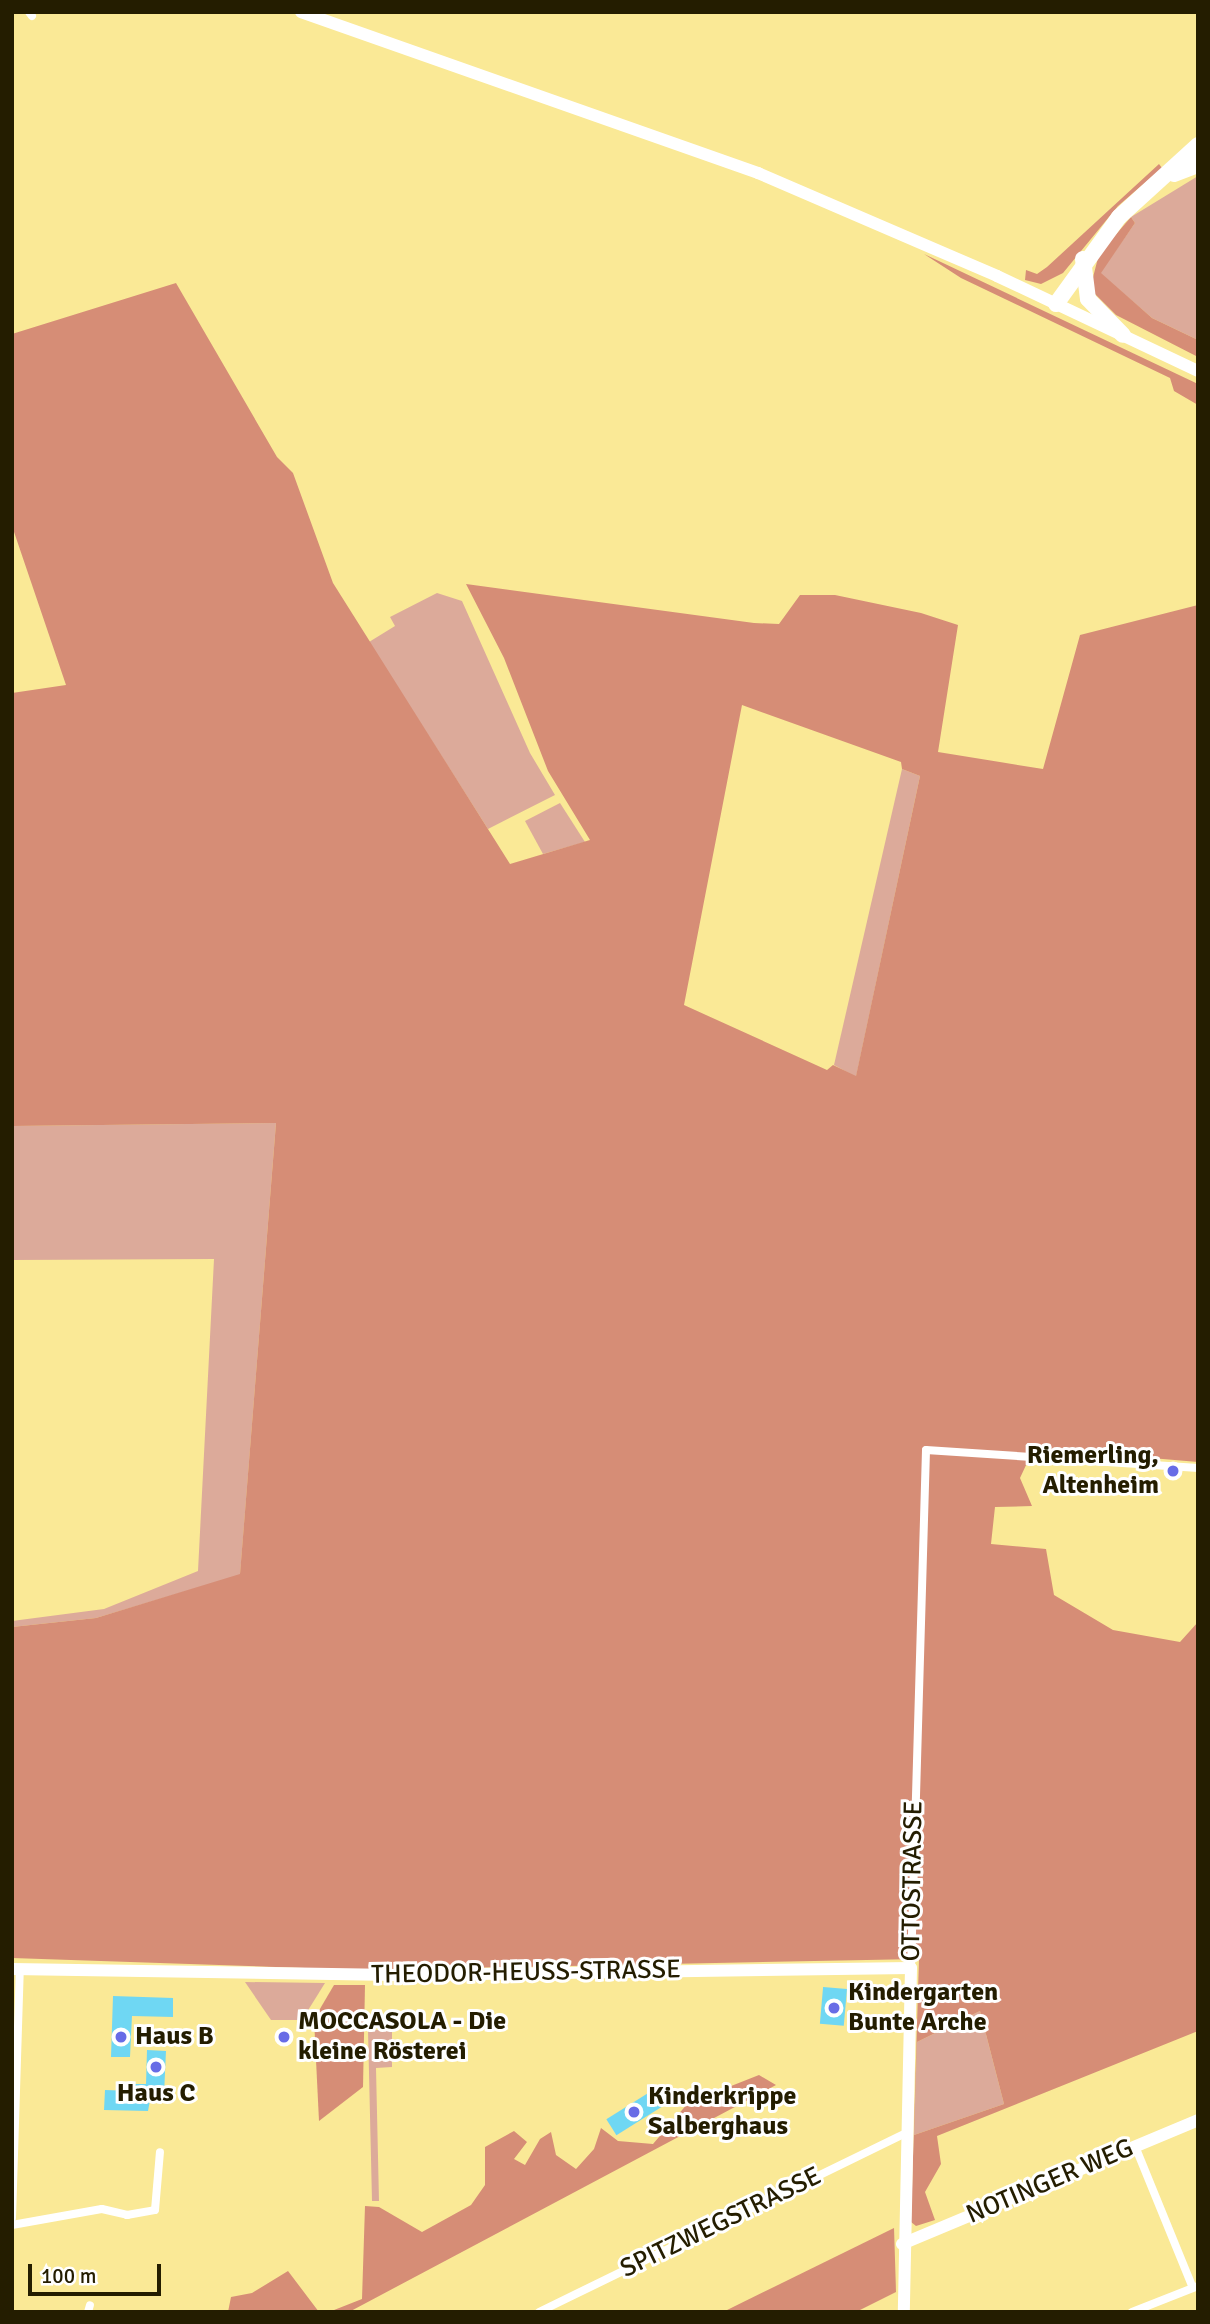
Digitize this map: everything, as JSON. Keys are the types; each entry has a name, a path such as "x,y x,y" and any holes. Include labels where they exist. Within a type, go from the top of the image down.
{"highway":[{"path":"1056,304 1083,260 1119,217 1198,145"},
{"path":"1161,179 1198,165"},
{"path":"1083,260 1088,299 1123,335"}],"street":[{"path":"301,12 758,173 1056,304 1198,371"},
{"name":"OTTOSTRASSE","path":"904,2312 904,2134 926,1450 1198,1468"},
{"name":"THEODOR-HEUSS-STRASSE","path":"16,1969 421,1975 911,1968"},
{"path":"12,2218 16,1969"},
{"name":"NOTINGER WEG","path":"902,2244 1198,2120"},
{"name":"SPITZWEGSTRASSE","path":"539,2312 904,2134"},
{"path":"1132,2312 1195,2287 1135,2146"},
{"path":"12,2225 102,2209 127,2215 155,2210 160,2152"}],"shaded area":[{"path":"1159,164 1162,168 1118,206 1063,273 1041,284 1025,280 1026,270 1037,274 1047,267"},
{"path":"1198,176 1198,340 1152,318 1100,273 1135,223 1131,217"},
{"path":"1131,217 1135,223 1101,273 1152,318 1198,340 1198,357 1116,315 1090,289 1099,254"},
{"path":"924,254 1198,384 1198,405 1174,391 1170,378 961,278"},
{"path":"176,283 277,457 293,473 333,583 510,864 590,840 548,771 504,658 466,584 754,623 779,624 800,595 835,595 921,613 958,625 938,752 1043,769 1080,635 1198,605 1198,1462 1034,1448 1020,1478 1032,1506 995,1507 991,1544 1046,1549 1054,1595 1113,1630 1180,1642 1198,1622 1198,2031 937,2136 941,2164 925,2192 935,2220 916,2226 911,2222 919,1959 363,1970 12,1958 12,1627 96,1618 240,1574 276,1123 12,1126 12,693 66,685 12,526 12,334","holes":["742,705 901,762 902,769 920,776 856,1076 833,1065 827,1070 684,1005","980,2011 1004,2104 914,2135 917,2042"]},
{"path":"437,593 462,601 530,753 555,795 488,829 369,642 395,626 390,617"},
{"path":"902,769 920,776 856,1077 834,1065"},
{"path":"560,803 585,842 543,854 525,821"},
{"path":"276,1123 240,1575 96,1618 12,1627 12,1621 104,1609 198,1571 214,1259 12,1260 12,1126"},
{"path":"245,1982 325,1983 302,2020 271,2020"},
{"path":"334,1985 365,1985 363,2087 319,2121 314,2019"},
{"path":"980,2011 1004,2104 914,2135 917,2042"},
{"path":"368,2030 392,2030 392,2067 376,2068 379,2201 372,2201"},
{"path":"759,2075 776,2085 349,2312 329,2312 362,2299 365,2206 379,2207 422,2232 471,2205 485,2185 485,2147 514,2131 527,2142 514,2159 525,2165 540,2139 551,2132 556,2155 576,2169 594,2149 601,2128 618,2141 653,2144 688,2103"},
{"path":"894,2228 896,2292 856,2312 723,2312"},
{"path":"288,2271 319,2312 228,2312 231,2297 252,2293"}],"building":[{"name":"Kindergarten Bunte Arche","path":"823,1987 847,1989 844,2026 820,2024"},
{"name":"Haus B","path":"113,1996 173,1998 173,2017 132,2016 130,2057 111,2057"},
{"name":"Haus C","path":"147,2050 166,2051 164,2095 151,2095 148,2111 104,2110 105,2090 134,2091 134,2084 146,2084"},
{"name":"Kinderkrippe Salberghaus","path":"653,2090 663,2106 616,2135 606,2119"}],"place":[{"name":"Riemerling, Altenheim","path":"1173,1471"},
{"name":"Kindergarten Bunte Arche","path":"834,2008"},
{"name":"Haus B","path":"121,2037"},
{"name":"MOCCASOLA - Die kleine Rösterei","path":"284,2037"},
{"name":"Haus C","path":"156,2067"},
{"name":"Kinderkrippe Salberghaus","path":"634,2112"}]}
